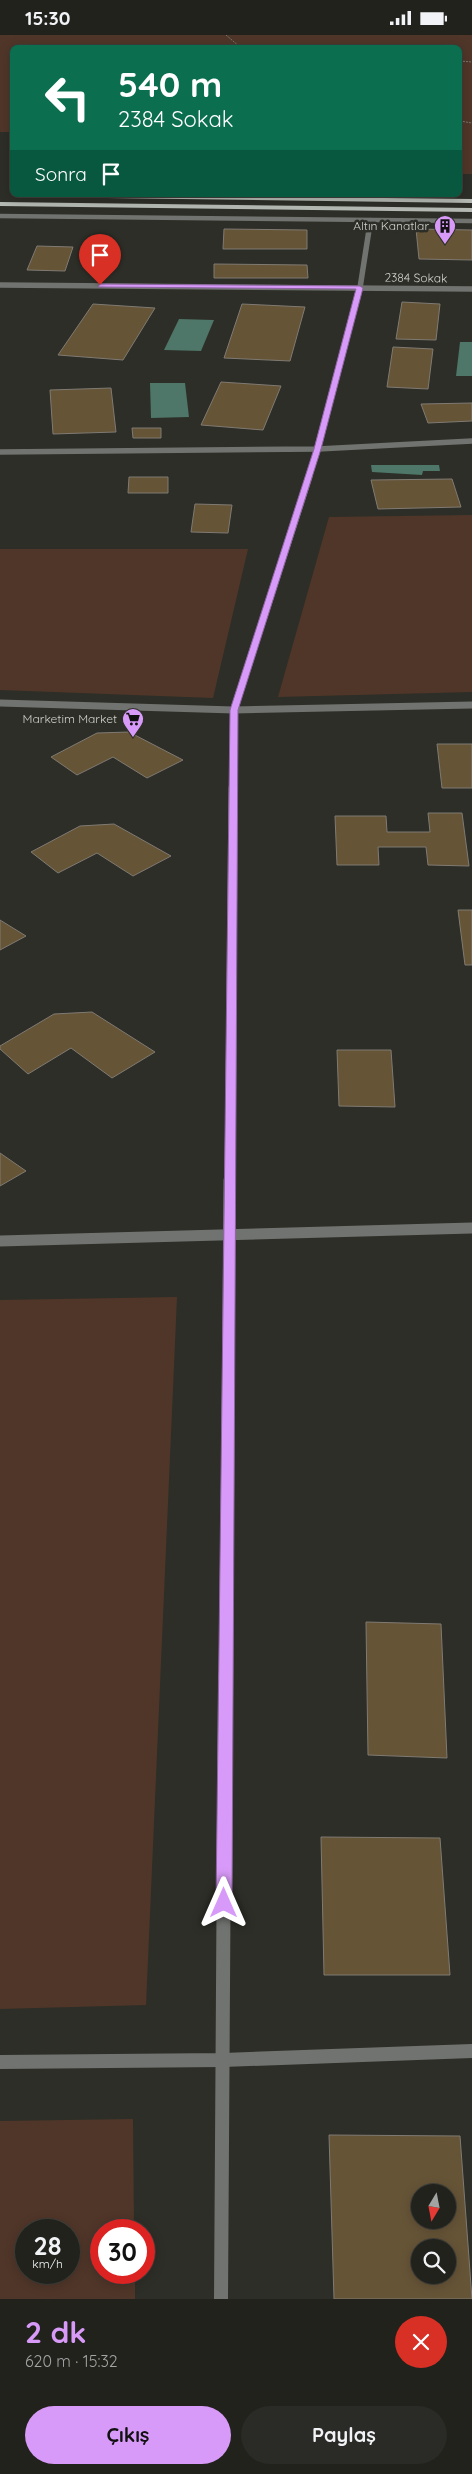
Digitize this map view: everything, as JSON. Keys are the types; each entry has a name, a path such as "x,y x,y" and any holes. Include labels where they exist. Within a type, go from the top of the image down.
{"main road":[{"path":"98,197 472,201"},
{"path":"0,204 472,211"}],"street":[{"path":"0,216 472,221"},
{"name":"2384 Sokak","path":"360,288 370,219"},
{"name":"2384 Sokak","path":"0,285 472,289"},
{"path":"220,2299 234,710 318,449 360,288"},
{"path":"0,452 318,449 472,441"},
{"path":"0,703 234,710 472,705"},
{"path":"0,1241 228,1233 472,1228"},
{"path":"0,2062 223,2060 472,2051"}],"path":[{"path":"226,35 238,45"}],"shaded area":[{"path":"0,35 472,35 472,174 462,174 462,45 10,45 10,132 0,132"},
{"path":"472,515 472,692 278,697 329,517"},
{"path":"0,549 248,549 213,698 0,690"},
{"path":"177,1297 146,2005 0,2009 0,1300"},
{"path":"133,2119 134,2219 90,2219 90,2284 135,2284 135,2299 0,2299 0,2121"}],"water":[{"path":"179,319 214,320 201,351 164,350"},
{"path":"460,342 472,342 472,376 456,376"},
{"path":"150,383 185,383 189,417 151,418"},
{"path":"371,465 439,465 440,471 423,471 422,475 372,472"}],"building":[{"path":"224,229 307,230 307,249 223,249"},
{"name":"Altın Kanatlar","path":"416,229 472,230 472,260 419,259"},
{"path":"37,246 73,247 65,271 27,270"},
{"path":"214,264 307,265 308,278 214,278"},
{"path":"402,302 440,304 436,340 396,339"},
{"path":"93,304 155,308 123,360 58,355"},
{"path":"242,304 305,307 290,361 224,358"},
{"path":"393,347 433,349 428,389 387,387"},
{"path":"221,382 281,386 263,430 201,425"},
{"path":"111,388 116,432 53,434 50,390"},
{"path":"472,403 472,421 428,423 421,404"},
{"path":"132,428 161,428 161,438 133,438"},
{"path":"129,477 168,477 168,493 128,493"},
{"path":"452,479 461,507 378,509 371,480"},
{"path":"195,504 232,505 228,533 191,532"},
{"path":"129,732 183,760 147,778 113,757 77,775 51,757 97,733"},
{"path":"437,744 472,744 472,788 442,788"},
{"path":"428,813 462,813 469,866 428,865 426,847 378,847 379,865 337,865 335,816 386,816 387,832 430,832"},
{"path":"114,824 171,856 133,876 97,853 58,873 31,852 80,826"},
{"path":"458,910 472,910 472,965 465,965"},
{"path":"0,920 26,936 0,950"},
{"path":"92,1012 155,1052 112,1078 71,1048 28,1074 0,1049 0,1046 54,1014"},
{"path":"337,1050 391,1050 395,1107 339,1106"},
{"path":"0,1153 26,1171 0,1186"},
{"path":"366,1622 441,1624 447,1758 368,1755"},
{"path":"321,1837 440,1838 450,1975 324,1975"},
{"path":"329,2135 460,2136 472,2299 334,2299"}],"place":[{"name":"Altın Kanatlar","path":"445,245"},
{"name":"Marketim Market","path":"133,738"}],"route":[{"path":"100,285 360,288 318,449 234,710 228,1233 224,1903"}]}
